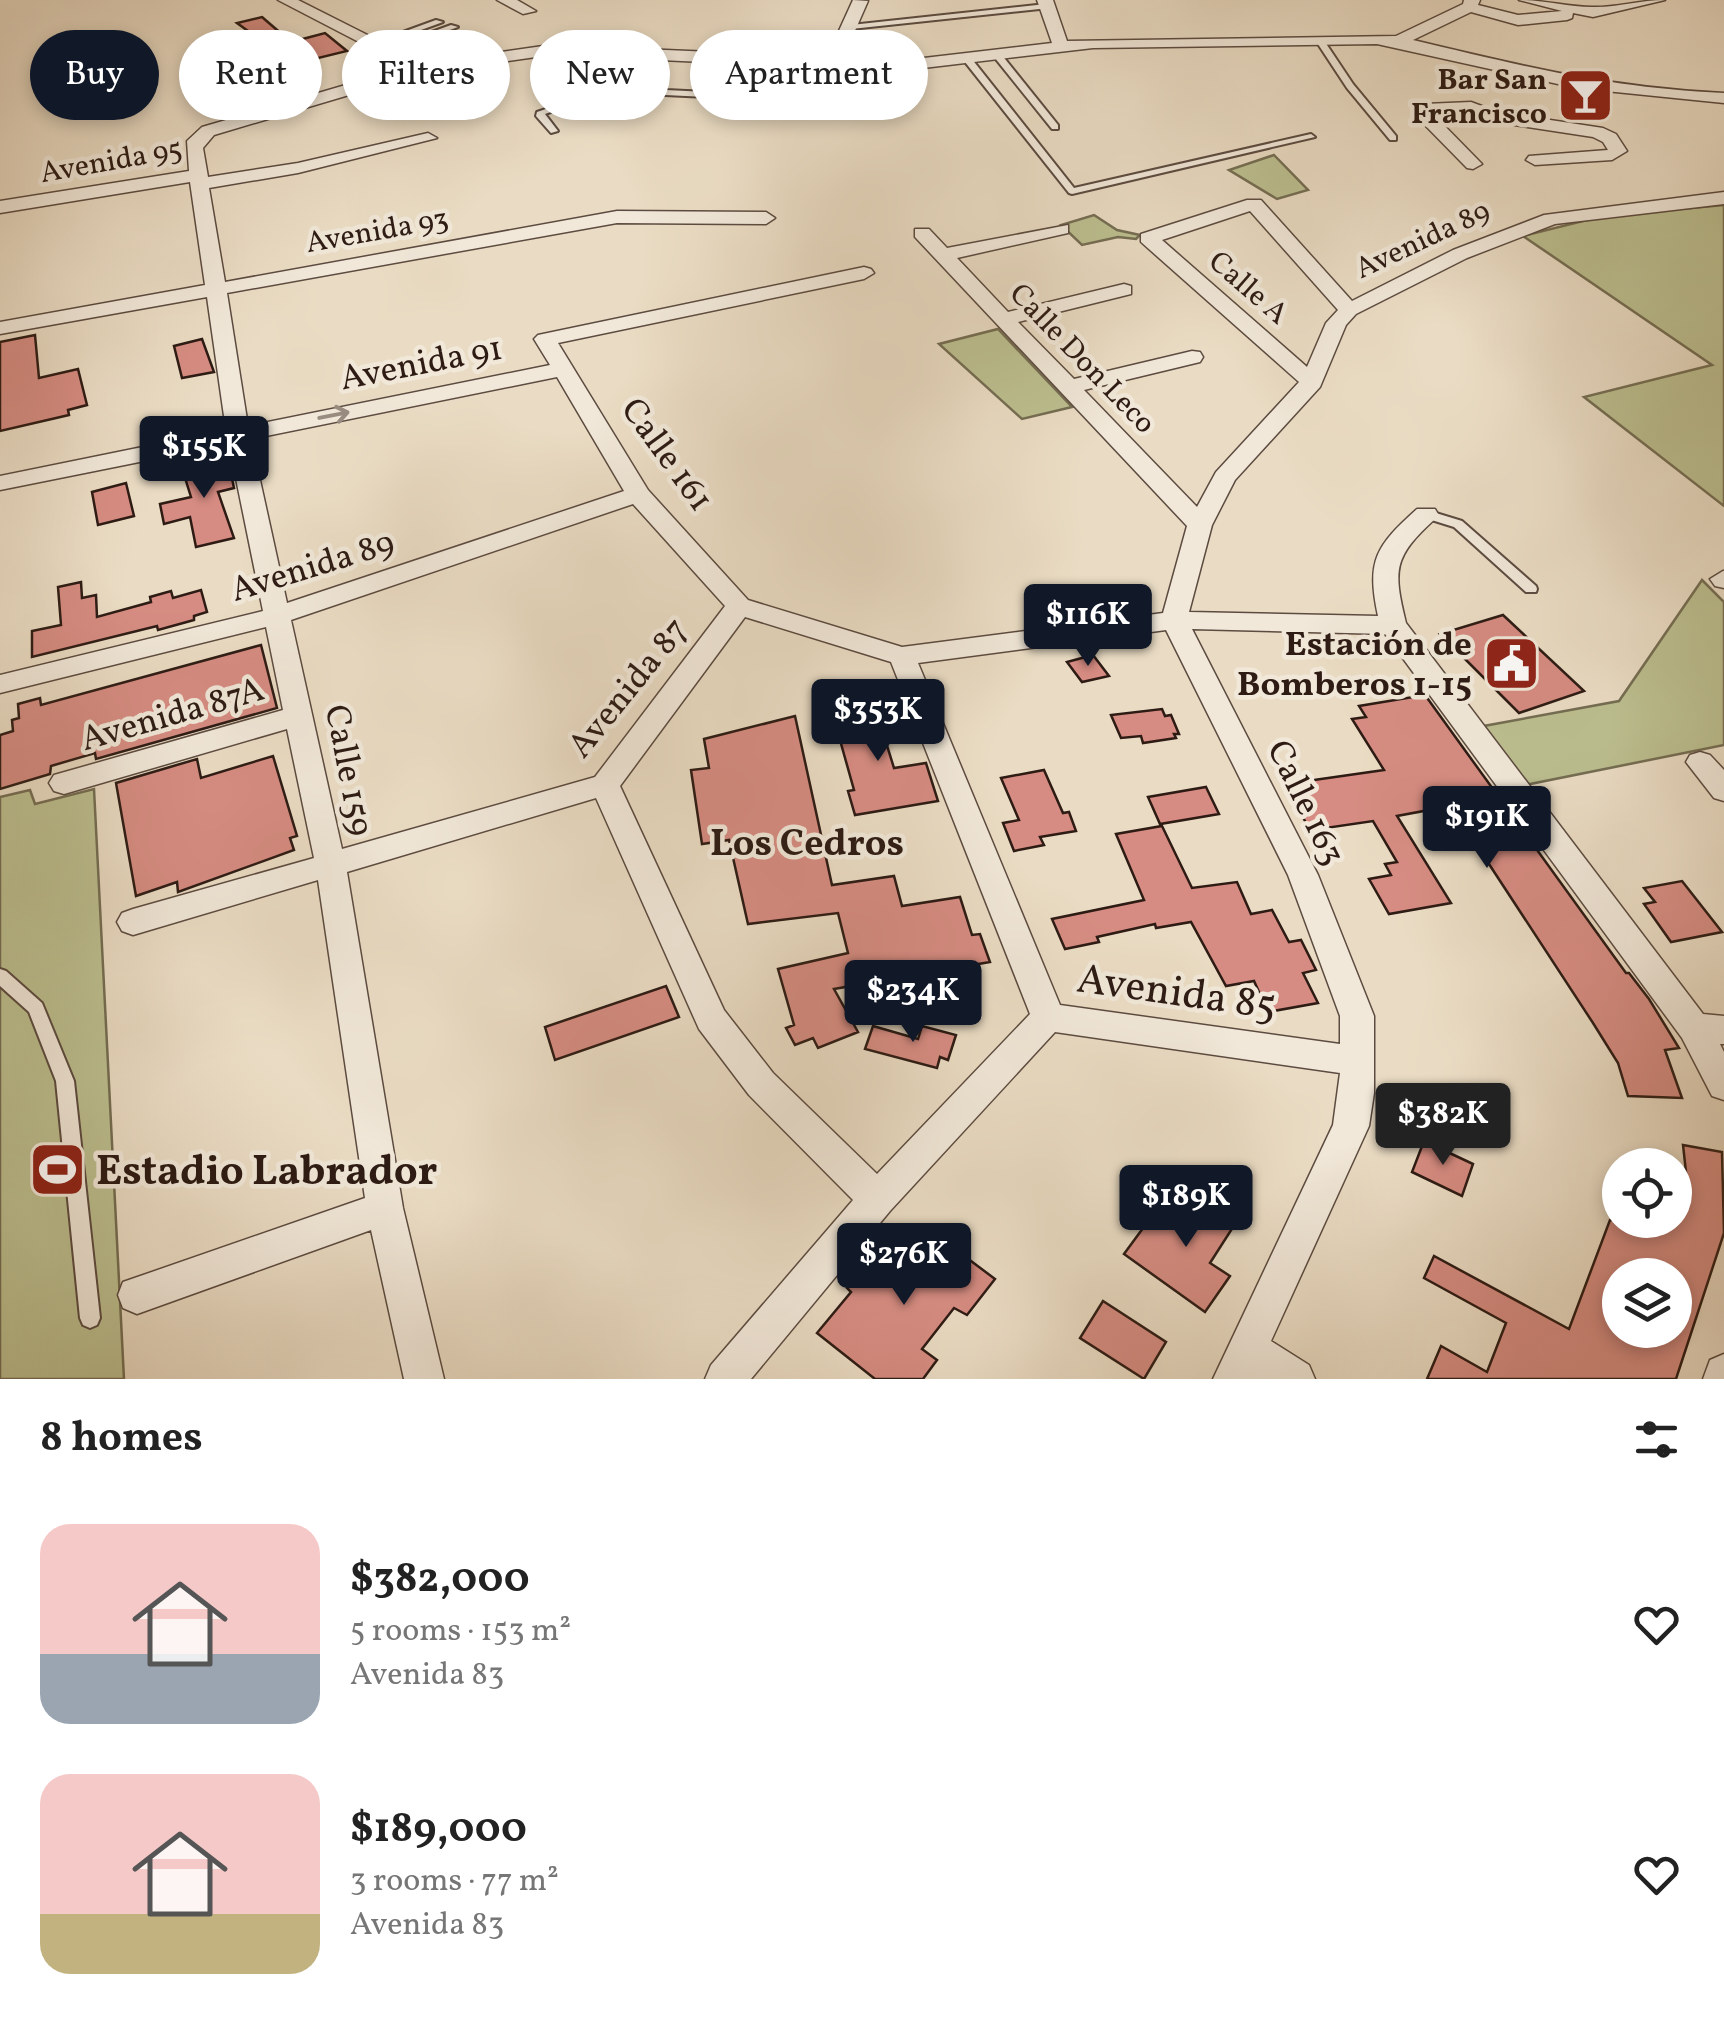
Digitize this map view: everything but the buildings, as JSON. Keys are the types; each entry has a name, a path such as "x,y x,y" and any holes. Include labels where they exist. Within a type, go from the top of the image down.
{"street":[{"path":"506,0 528,11"},
{"path":"1527,0 1593,12"},
{"path":"928,63 1121,42 1399,41 1471,4 1529,20 1656,0"},
{"path":"292,1 347,30"},
{"path":"849,30 860,1"},
{"path":"1045,3 1062,48"},
{"path":"1399,41 1478,85 1724,98"},
{"path":"1478,85 1494,117 1604,134 1618,150 1612,155 1535,160"},
{"path":"1472,164 1423,112 1478,85"},
{"name":"Avenida 95","path":"0,207 201,180 194,148 200,135 342,91"},
{"path":"201,180 298,168 428,138"},
{"name":"Calle 159","path":"201,180 238,434 331,866 384,1208 424,1379"},
{"name":"Avenida 89","path":"1200,525 1224,477 1312,382 1336,323 1348,310 1460,254 1550,219 1724,198"},
{"name":"Calle A","path":"1312,382 1148,238 1254,204 1348,310"},
{"name":"Avenida 93","path":"0,328 616,218 766,218"},
{"path":"942,255 1061,230"},
{"name":"Calle Don Leco","path":"922,233 1200,525"},
{"name":"Calle 161","path":"739,606 638,494 545,339 864,273"},
{"path":"1004,319 1124,290"},
{"path":"1070,388 1192,357"},
{"name":"Avenida 91","path":"0,483 562,369"},
{"name":"Avenida 89","path":"0,684 280,615 638,494"},
{"path":"1426,514 1390,545 1382,577 1394,625 1709,1029 1724,1085"},
{"path":"1174,620 1200,525"},
{"name":"Avenida 87","path":"133,922 605,785 739,606 902,656 1174,620 1394,625"},
{"name":"Calle 163","path":"1174,620 1303,875 1358,1016 1351,1126 1241,1364"},
{"path":"902,656 1048,1018"},
{"name":"Avenida 87A","path":"64,783 301,715"},
{"path":"1700,762 1724,790"},
{"path":"605,785 710,1019 761,1084 877,1199"},
{"name":"Avenida 85","path":"726,1379 877,1199 1048,1018 1358,1061"},
{"path":"137,1295 384,1208"},
{"path":"1241,1364 1296,1379"}],"lane":[{"path":"851,27 1045,3"},
{"path":"421,30 440,22"},
{"path":"443,30 454,27"},
{"path":"1320,41 1350,86 1393,138"},
{"path":"998,56 1055,127"},
{"path":"968,60 1072,191 1311,137"},
{"path":"544,120 554,131"},
{"path":"1426,514 1458,524 1531,589"},
{"path":"0,976 36,1008 65,1081 90,1318"}],"green space":[{"path":"1274,155 1308,190 1277,199 1229,170"},
{"path":"1724,205 1724,506 1584,397 1712,365 1523,236 1603,216"},
{"path":"1094,215 1117,230 1140,235 1136,239 1118,237 1082,245 1061,225"},
{"path":"998,329 1072,407 1022,419 939,344"},
{"path":"1702,580 1724,602 1724,745 1525,785 1484,726 1619,701"},
{"name":"Estadio Labrador","path":"94,789 124,1379 0,1379 0,797 30,790 35,804"}],"place":[{"name":"Bar San Francisco","path":"1586,96"},
{"name":"Estación de Bomberos 1-15","path":"1511,663"},
{"name":"Estadio Labrador","path":"57,1169"}],"district":[{"name":"Los Cedros","path":"807,842"}]}
